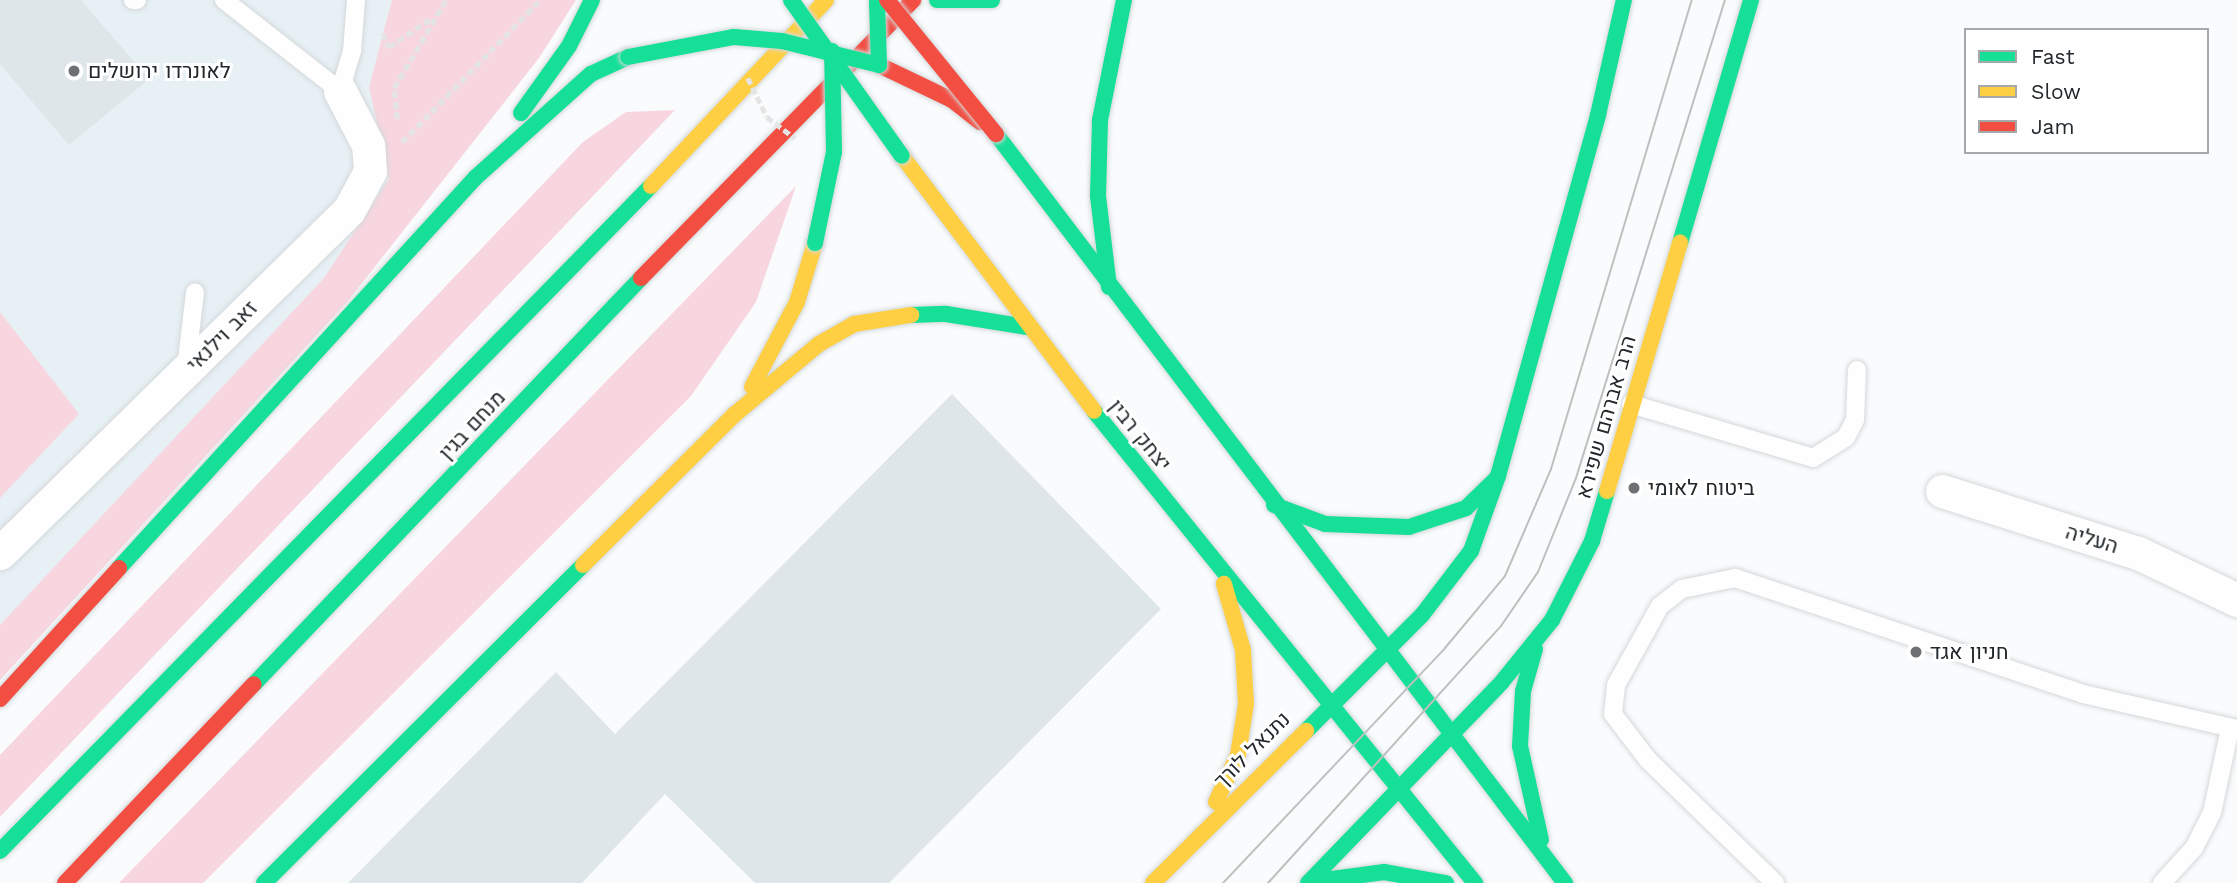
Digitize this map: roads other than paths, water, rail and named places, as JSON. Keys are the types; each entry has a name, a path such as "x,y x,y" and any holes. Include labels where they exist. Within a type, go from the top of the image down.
{"main road":[{"path":"475,178 569,46 592,0"},
{"name":"יצחק רבין","path":"791,0 832,51 902,156 1026,327 1475,883"},
{"path":"734,415 772,356 815,243 834,152 832,51 826,0"},
{"name":"מנחם בגין","path":"0,851 556,287 826,0"},
{"path":"877,0 879,65 884,95 902,156"},
{"path":"887,0 996,134 1274,505 1565,883"},
{"name":"מנחם בגין","path":"65,883 605,314 914,0"},
{"path":"937,0 992,0"},
{"path":"1109,287 1098,196 1100,120 1125,0"},
{"path":"1385,649 1455,577 1471,551 1498,476 1598,115 1625,0"},
{"name":"הרב אברהם שפירא","path":"1399,789 1540,637 1592,541 1751,0"},
{"path":"0,699 475,178 570,90 628,57 734,37 832,51 879,65 953,100 996,134"},
{"path":"264,883 734,415 819,344 854,324 915,314 1026,327"},
{"path":"1274,505 1325,524 1409,527 1466,508 1498,476"},
{"path":"1185,847 1228,780 1244,729 1242,650 1216,562"},
{"path":"1540,637 1523,691 1520,746 1532,811 1553,868"},
{"name":"נתנאל לורך","path":"1153,883 1185,847 1385,649"},
{"path":"1309,883 1399,789"},
{"path":"1309,883 1384,872 1446,883"}],"street":[{"name":"זאב וילנאי","path":"0,553 349,210 365,187 368,145 340,92"},
{"name":"העליה","path":"1942,491 2138,553 2237,600"}],"lane":[{"path":"224,0 340,92 352,51 356,0"},
{"path":"186,371 195,293"},
{"path":"1631,404 1813,457 1846,437 1855,420 1857,370"},
{"path":"1775,883 1648,760 1613,714 1616,685 1660,606 1682,589 1734,578 2083,694 2233,729 2212,813 2194,848 2162,883"}],"tram line":[{"path":"1223,883 1445,648 1505,576 1551,469 1692,0"},
{"path":"1268,883 1501,626 1538,572 1576,478 1725,0"}],"place":[{"name":"לאונרדו ירושלים","path":"74,71"},
{"name":"ביטוח לאומי","path":"1634,488"},
{"name":"חניון אגד","path":"1916,652"}]}
